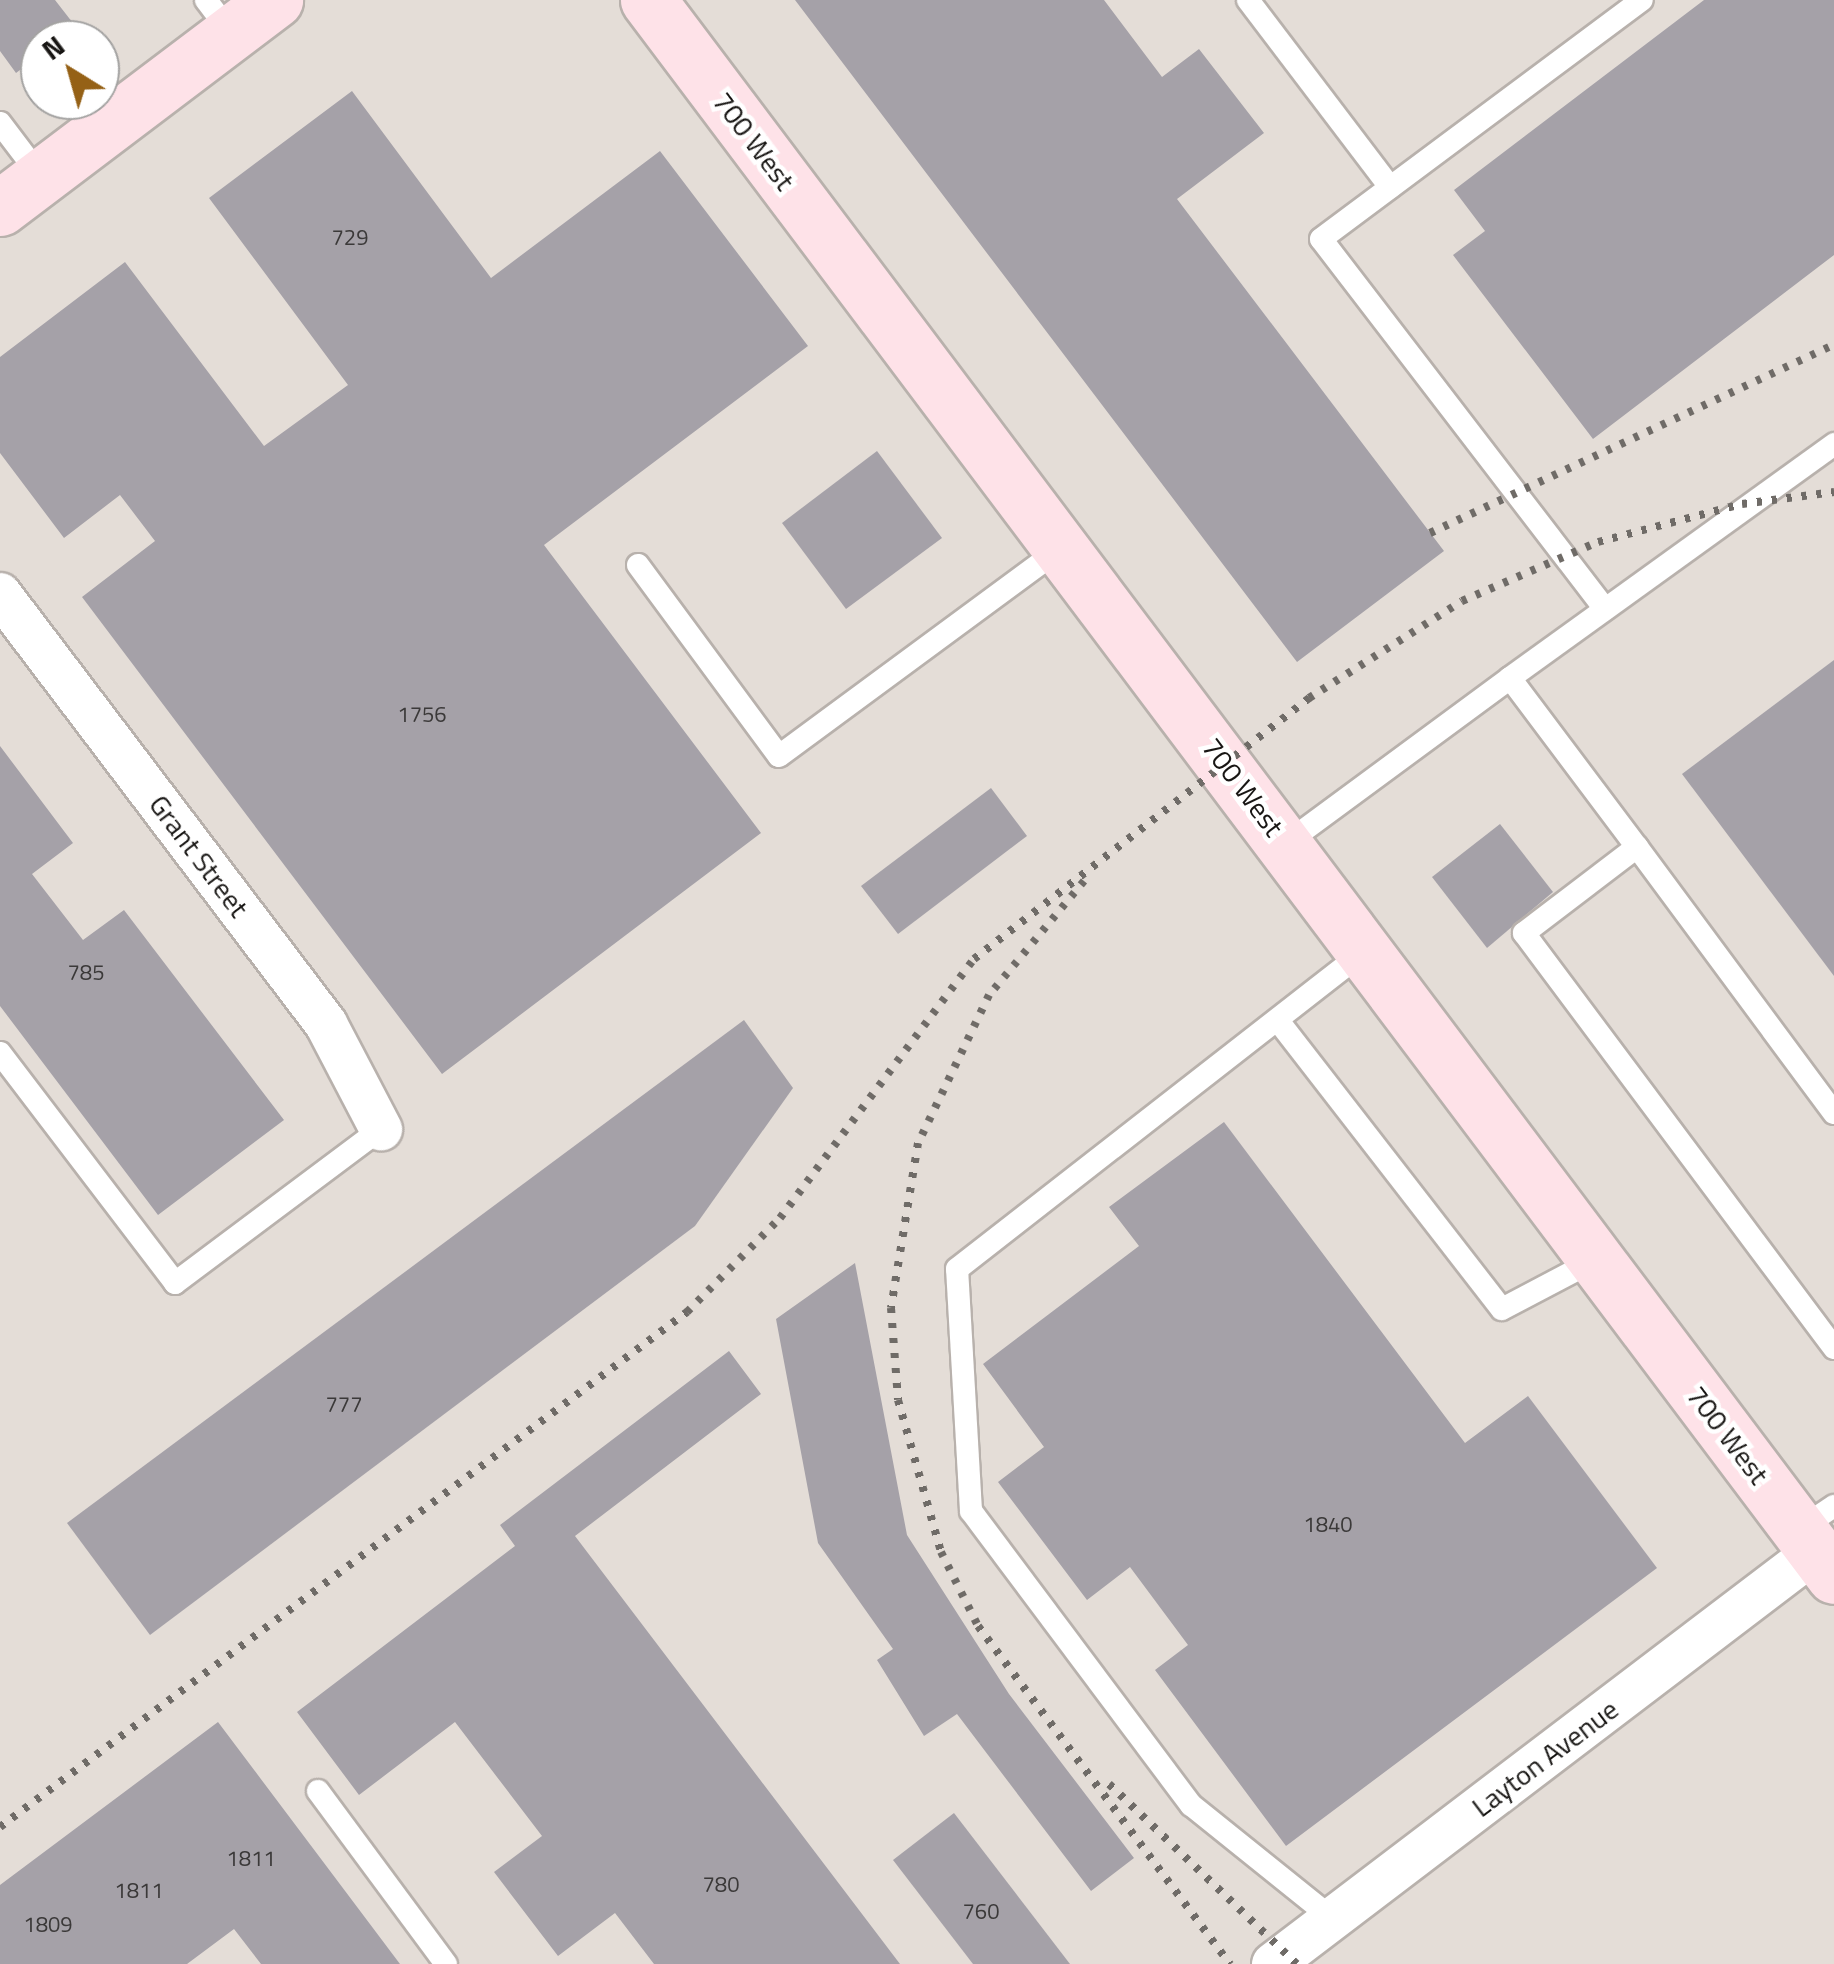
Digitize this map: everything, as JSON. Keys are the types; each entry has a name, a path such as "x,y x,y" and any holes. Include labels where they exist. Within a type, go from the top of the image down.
{"street":[{"path":"20,192 219,16 275,0"},
{"name":"700 West","path":"648,0 1366,950 1595,1260 1821,1541"},
{"name":"Grant Street","path":"0,594 326,1024 381,1129"},
{"name":"Layton Avenue","path":"1273,1964 1821,1541"}],"lane":[{"path":"1248,0 1390,187"},
{"path":"1605,609 1321,238 1642,0"},
{"path":"0,123 20,192"},
{"path":"1286,844 1834,444"},
{"path":"638,565 780,756 1062,547"},
{"path":"1510,678 1834,1113"},
{"path":"1638,847 1524,933 1834,1348"},
{"path":"1334,1919 1191,1805 971,1511 957,1270 1279,1022 1366,950"},
{"path":"1279,1022 1502,1308 1595,1260"},
{"path":"0,1053 175,1284 381,1129"},
{"path":"318,1791 446,1964"}],"building":[{"path":"0,0 55,0 71,20 20,20 20,70 16,73 0,51"},
{"path":"795,0 1104,0 1162,77 1199,49 1264,133 1177,199 1444,551 1297,662"},
{"path":"1704,0 1834,0 1834,255 1593,439 1453,255 1485,231 1454,190"},
{"path":"352,91 491,278 660,151 808,346 544,545 761,833 442,1074 82,597 155,541 120,495 64,538 0,453 0,357 125,262 264,446 348,385 209,198"},
{"path":"877,451 942,538 846,609 782,523"},
{"path":"1834,660 1834,976 1682,774"},
{"path":"0,746 73,843 32,874 83,940 124,910 284,1120 158,1215 0,1006"},
{"path":"991,788 1027,836 898,934 861,886"},
{"path":"1500,824 1553,892 1487,948 1432,877"},
{"path":"744,1020 793,1088 695,1226 150,1635 67,1523"},
{"path":"1224,1122 1465,1443 1528,1396 1657,1568 1286,1846 1155,1670 1188,1645 1130,1567 1087,1600 998,1482 1044,1447 983,1364 1139,1246 1109,1207"},
{"path":"855,1263 907,1535 1009,1694 1134,1858 1091,1891 957,1714 924,1736 877,1660 893,1649 818,1543 776,1319"},
{"path":"729,1351 761,1394 575,1536 900,1964 654,1964 615,1913 558,1956 494,1872 542,1836 455,1722 359,1795 297,1712 515,1546 500,1525"},
{"path":"218,1722 400,1964 261,1964 234,1929 187,1964 0,1964 0,1885"},
{"path":"954,1813 1070,1964 973,1964 893,1860"}],"railway":[{"path":"1430,533 1834,345"},
{"path":"0,1827 687,1312 780,1218 974,959 1309,698 1462,601 1598,542 1742,504 1834,492"},
{"path":"1084,881 989,995 918,1143 891,1308 898,1400 941,1552 978,1626 1230,1964"},
{"path":"1109,1784 1297,1964"}]}
